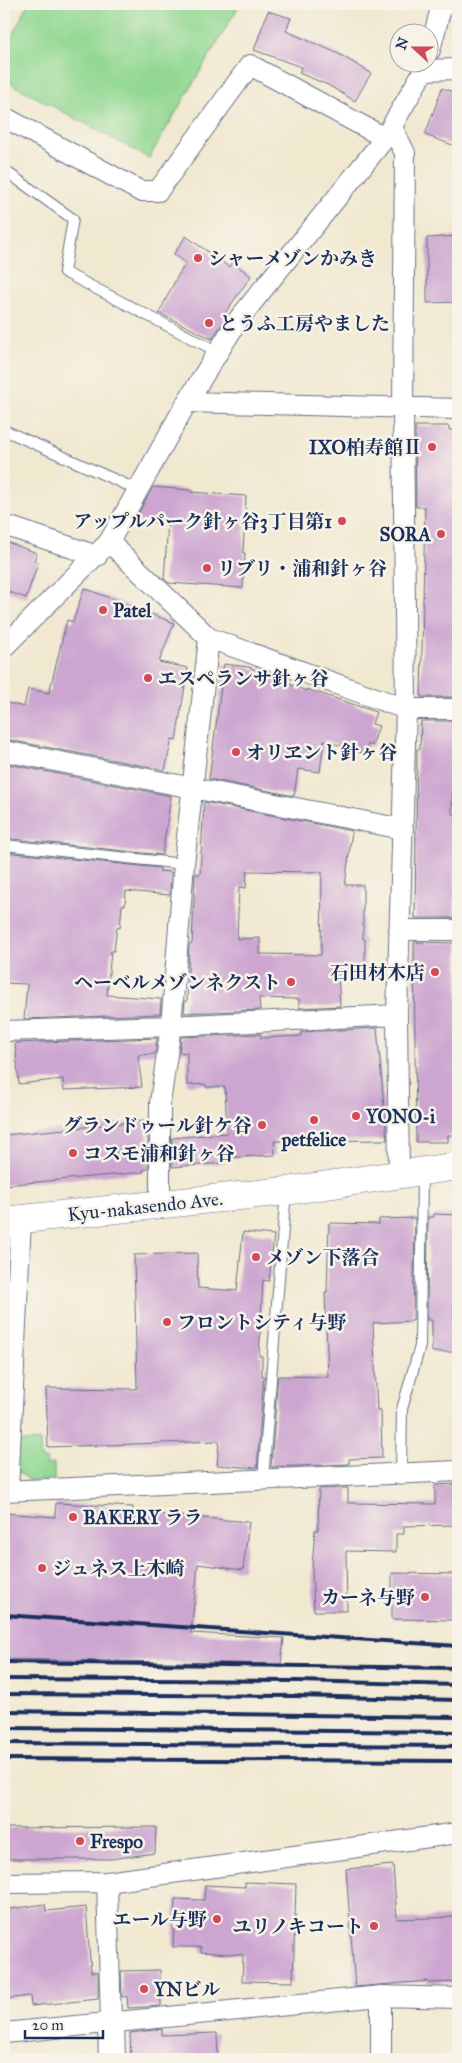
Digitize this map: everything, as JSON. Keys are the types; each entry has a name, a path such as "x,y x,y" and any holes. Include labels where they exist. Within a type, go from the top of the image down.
{"main road":[{"name":"Kyu-nakasendo Ave.","path":"12,1220 286,1191 458,1166"}],"street":[{"path":"437,22 442,4"},
{"path":"4,117 140,191 158,191 250,65 389,132 405,153 403,407 406,709 397,1015 411,1173"},
{"path":"440,67 458,69"},
{"path":"4,647 103,549 187,402 238,320 389,132 422,72"},
{"path":"187,402 458,408"},
{"path":"4,525 103,549 208,638 406,709 458,709"},
{"path":"160,1205 160,1103 171,1026 184,864 208,638"},
{"path":"4,751 403,829"},
{"path":"399,930 458,930"},
{"path":"4,1031 171,1026 397,1015"},
{"path":"12,1220 6,1491 458,1471"},
{"path":"4,1883 107,1882 458,1833"},
{"path":"107,1882 112,2059"},
{"path":"381,1996 381,2059"},
{"path":"4,2033 381,1996 458,1998"}],"lane":[{"path":"4,170 73,219 64,272 218,352"},
{"path":"4,430 138,490"},
{"path":"4,846 184,864"},
{"path":"401,1473 402,1409 420,1346 411,1173"},
{"path":"263,1479 286,1191"}],"green space":[{"path":"28,4 240,4 149,158 4,80 4,52"},
{"path":"40,1441 41,1459 46,1459 47,1465 54,1464 54,1480 30,1481 15,1469 18,1442"}],"building":[{"path":"268,11 291,18 286,31 337,53 371,73 355,101 328,85 299,73 301,67 254,50"},
{"path":"442,88 458,94 458,147 425,135"},
{"path":"186,236 229,267 232,262 251,276 223,316 226,317 212,339 159,313 186,263 174,254"},
{"path":"458,236 458,302 427,303 427,238"},
{"path":"415,426 449,426 449,430 458,430 458,697 421,697 425,507 416,507"},
{"path":"153,487 246,496 243,588 169,583 164,579 168,523 134,521"},
{"path":"4,541 37,553 34,561 38,563 26,598 4,590"},
{"path":"84,588 174,623 159,662 188,668 176,740 172,739 165,770 4,739 4,702 24,707 28,689 49,693 67,620 73,622"},
{"path":"224,664 249,667 306,691 307,689 376,712 372,724 379,726 372,746 368,744 365,754 324,740 320,772 298,769 294,796 209,779"},
{"path":"421,721 458,721 458,763 453,763 452,814 456,814 457,838 454,918 415,918 417,749 420,749"},
{"path":"8,764 171,796 162,855 4,838 4,796"},
{"path":"204,802 352,831 345,885 363,885 365,971 338,974 340,1006 299,1008 299,999 259,998 260,1010 184,1013 185,1001 187,1001 189,944 192,944 195,874 200,874","holes":["247,871 322,872 321,955 260,954 260,938 237,939 239,887 246,888"]},
{"path":"4,852 160,868 159,871 171,872 170,895 126,891 125,905 122,905 120,928 117,927 114,951 111,951 107,995 161,999 160,1014 24,1019 27,984 4,983"},
{"path":"414,942 458,943 458,1135 448,1135 448,1142 416,1142"},
{"path":"377,1028 387,1140 274,1141 275,1155 224,1158 224,1163 172,1167 172,1138 227,1133 225,1087 206,1087 205,1084 187,1085 187,1052 179,1053 181,1037 261,1034 261,1038 301,1036 301,1032"},
{"path":"157,1038 155,1054 138,1055 142,1087 64,1090 63,1079 19,1084 15,1043"},
{"name":"コスモ浦和針ヶ谷","path":"145,1121 148,1140 148,1169 143,1170 144,1172 4,1185 4,1135"},
{"path":"434,1214 458,1215 458,1264 454,1264 454,1352 432,1352 432,1320 427,1320 428,1217 434,1217"},
{"path":"415,1218 413,1321 373,1323 377,1410 381,1410 382,1458 349,1459 349,1464 271,1467 278,1376 328,1377 325,1292 327,1292 329,1223 379,1224 379,1219"},
{"path":"243,1232 274,1235 269,1281 263,1280 259,1356 262,1356 262,1376 264,1376 257,1468 217,1465 219,1441 48,1447 46,1388 137,1389 134,1255 197,1253 198,1288 237,1291"},
{"path":"458,1484 458,1525 404,1526 404,1534 396,1534 396,1552 346,1551 347,1611 314,1611 312,1568 315,1530 318,1530 319,1489 348,1488 348,1503 435,1504 435,1485"},
{"path":"56,1503 133,1507 133,1512 249,1522 243,1570 198,1564 191,1633 284,1638 281,1664 4,1659 4,1513 55,1517"},
{"name":"カーネ与野","path":"392,1573 458,1574 458,1620 392,1619"},
{"name":"Frespo","path":"156,1827 155,1853 111,1859 4,1859 4,1828"},
{"path":"393,1865 397,1919 458,1917 458,1982 428,1983 428,1981 355,1987 346,1869"},
{"path":"245,1882 296,1884 293,1982 242,1981 243,1955 201,1952 201,1947 173,1947 175,1899 204,1900 205,1885 245,1887"},
{"path":"45,1904 46,1911 86,1907 91,1972 98,1972 98,1999 31,2006 30,1996 4,1999 4,1910"},
{"name":"YNビル","path":"160,1970 161,2006 128,2008 127,1996 122,1997 121,1971"},
{"path":"162,2029 162,2035 217,2033 218,2059 131,2059 130,2033"}],"railway":[{"path":"4,1615 458,1646"},
{"path":"4,1662 458,1668"},
{"path":"4,1679 297,1681 458,1685"},
{"path":"4,1694 296,1696 458,1700"},
{"path":"4,1711 458,1717"},
{"path":"4,1728 458,1732"},
{"path":"4,1743 458,1746"},
{"path":"4,1759 458,1761"}],"place":[{"name":"シャーメゾンかみき","path":"198,258"},
{"name":"とうふ工房やました","path":"209,323"},
{"name":"IXO柏寿館Ⅱ","path":"432,447"},
{"name":"アップルパーク針ヶ谷3丁目第1","path":"342,521"},
{"name":"SORA","path":"441,534"},
{"name":"リブリ・浦和針ヶ谷","path":"207,568"},
{"name":"Patel","path":"103,610"},
{"name":"エスペランサ針ヶ谷","path":"148,678"},
{"name":"オリヱント針ヶ谷","path":"236,752"},
{"name":"石田材木店","path":"435,972"},
{"name":"ヘーベルメゾンネクスト","path":"291,982"},
{"name":"YONO-i","path":"356,1116"},
{"name":"petfelice","path":"314,1120"},
{"name":"グランドゥール針ケ谷","path":"262,1125"},
{"name":"コスモ浦和針ヶ谷","path":"73,1153"},
{"name":"メゾン下落合","path":"256,1257"},
{"name":"フロントシティ与野","path":"167,1322"},
{"name":"BAKERY ララ","path":"73,1517"},
{"name":"ジュネス上木崎","path":"42,1568"},
{"name":"カーネ与野","path":"425,1597"},
{"name":"Frespo","path":"80,1841"},
{"name":"エール与野","path":"217,1919"},
{"name":"ユリノキコート","path":"374,1926"},
{"name":"YNビル","path":"144,1989"}]}
